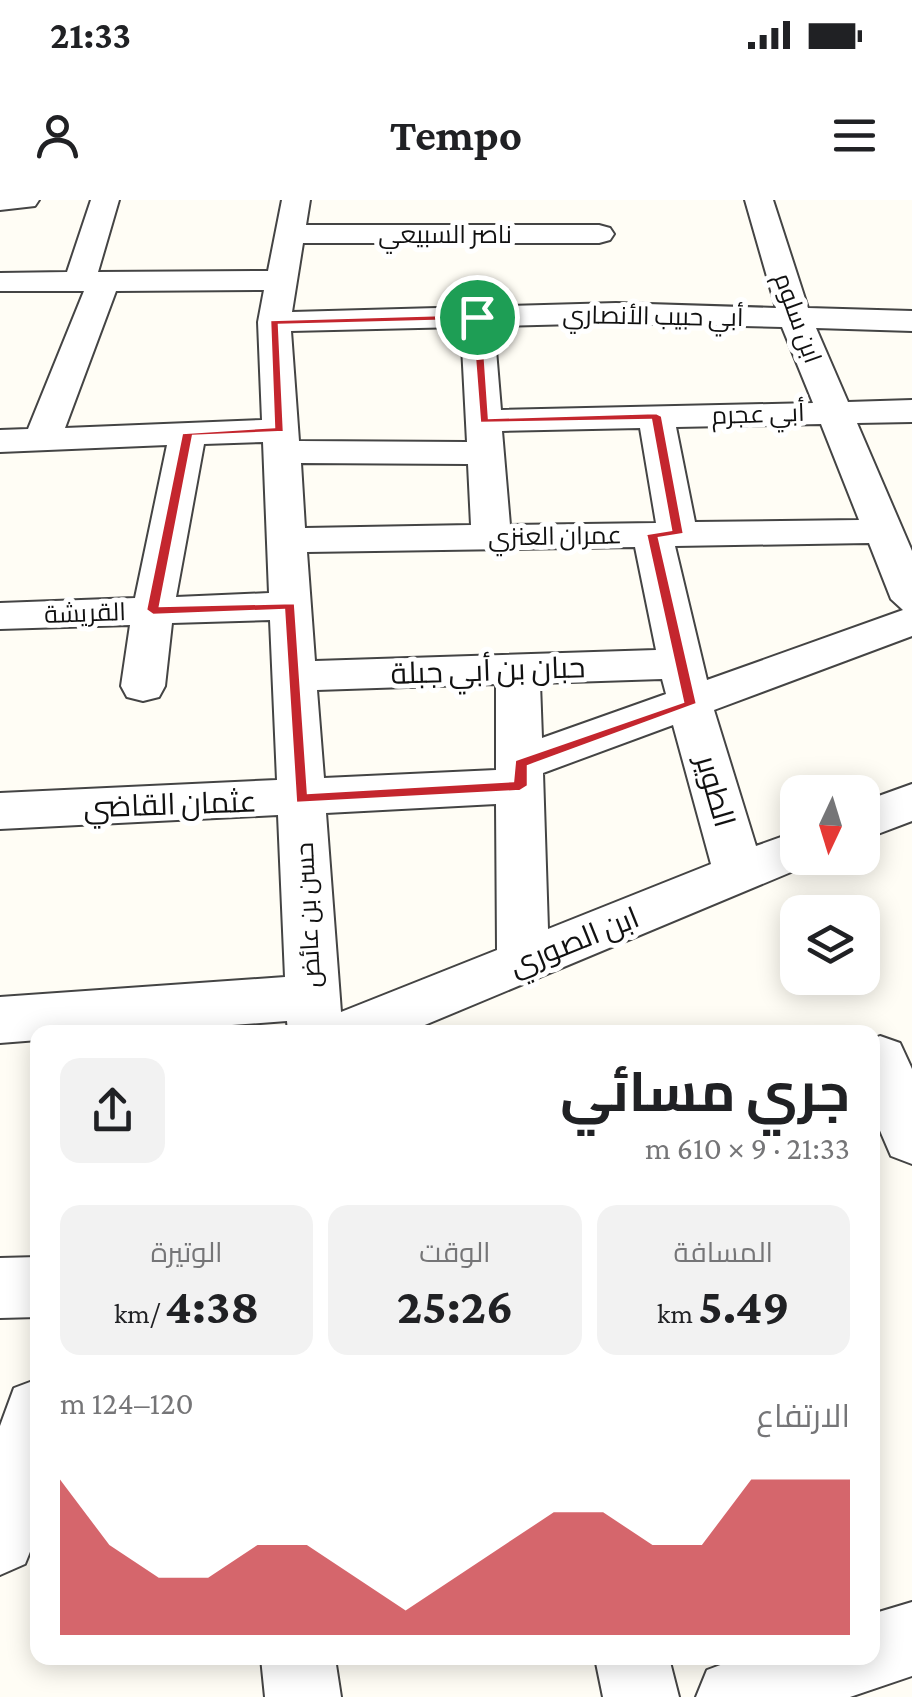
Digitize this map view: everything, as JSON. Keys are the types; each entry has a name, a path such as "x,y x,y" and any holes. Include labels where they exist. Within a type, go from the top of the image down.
{"street":[{"path":"0,201 25,200"},
{"path":"13,445 91,281 105,200"},
{"path":"592,200 611,287"},
{"name":"ابن سلوم","path":"758,200 794,318 912,599"},
{"name":"ناصر السبيعي","path":"293,217 599,234"},
{"name":"حسن بن عائض","path":"293,217 274,322 314,1015"},
{"path":"0,282 282,280"},
{"name":"أبي حبيب الأنصاري","path":"274,322 477,317 611,287 794,318 912,321"},
{"path":"477,317 491,537"},
{"name":"أبي عجرم","path":"13,445 188,433 281,441 485,437 656,416 912,410"},
{"name":"الطوير","path":"656,416 665,534 686,684 739,873"},
{"path":"144,686 153,610 188,433"},
{"name":"عمران العنزي","path":"286,540 883,531"},
{"name":"القريشة","path":"0,616 290,606"},
{"name":"عثمان القاضي","path":"0,810 301,799 520,775 686,684 912,621"},
{"path":"518,669 523,962"},
{"name":"حبان بن أبي جبلة","path":"294,676 518,669 686,684"},
{"path":"880,814 912,801"},
{"name":"ابن الصوري","path":"368,1025 780,856"},
{"path":"0,1020 149,1021 314,1015"},
{"path":"888,1056 912,1138"},
{"path":"0,1288 30,1287"},
{"path":"0,1539 27,1428"},
{"path":"880,1649 912,1639"},
{"path":"299,1665 303,1697"},
{"path":"634,1665 641,1697"},
{"path":"734,1697 829,1665"}],"route":[{"path":"477,317 484,421 656,416 678,534 652,534 690,704 520,764 520,786 301,799 290,606 153,610 188,433 280,430 274,322 477,317"}]}
